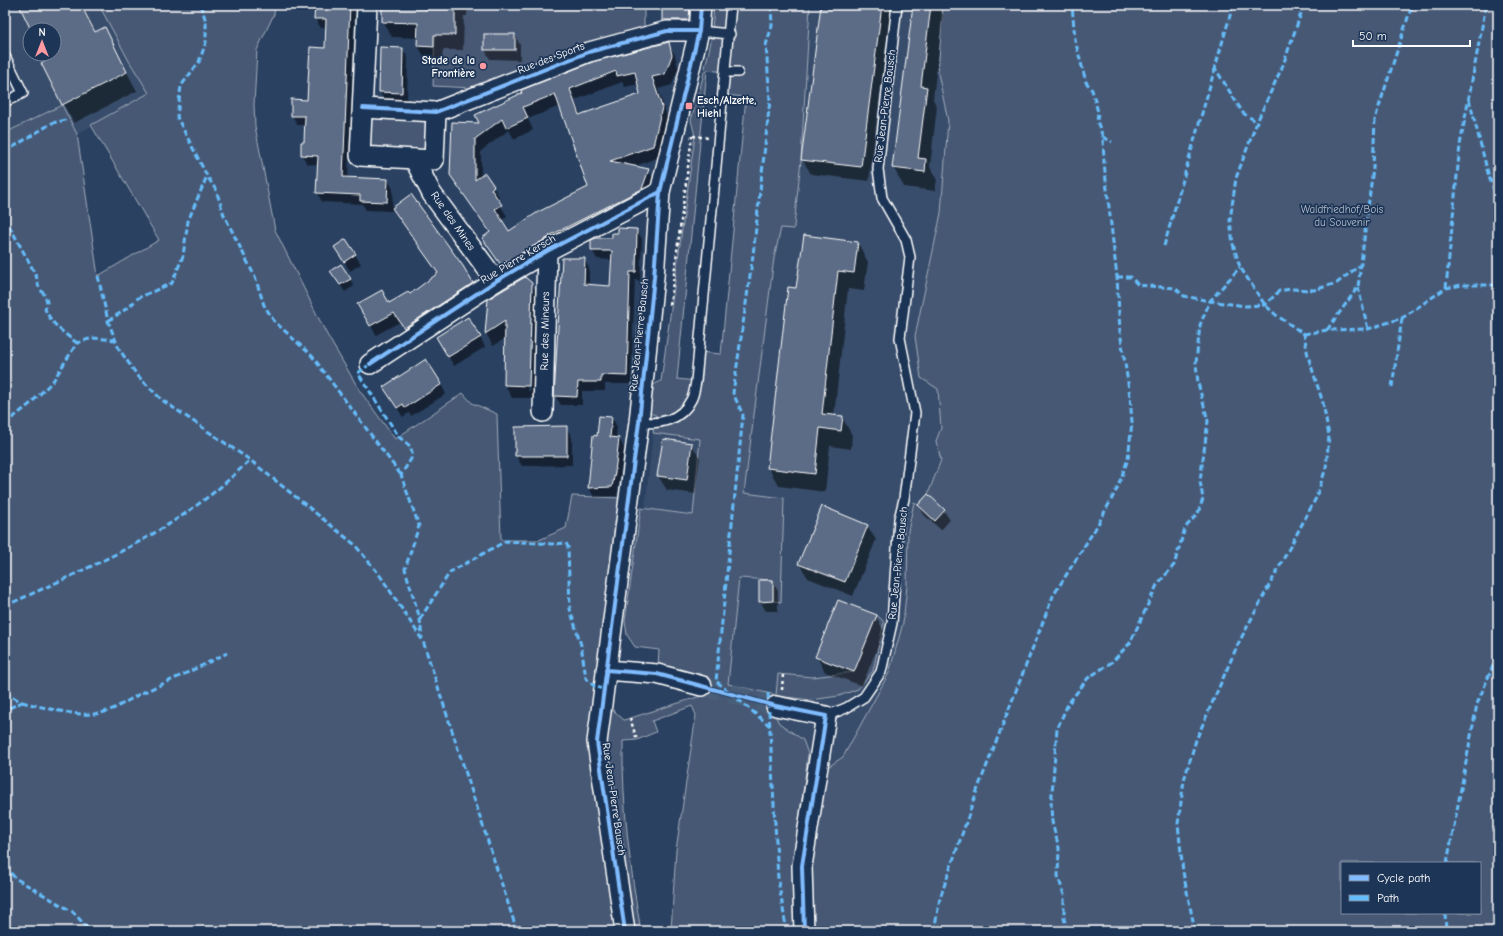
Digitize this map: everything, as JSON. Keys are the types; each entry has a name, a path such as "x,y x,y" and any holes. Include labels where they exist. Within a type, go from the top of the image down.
{"street":[{"path":"363,108 436,112 434,160 360,156 367,5"},
{"name":"Rue Jean-Pierre Bausch","path":"625,931 597,742 639,422 654,276 660,192 699,31 701,5"},
{"name":"Rue des Sports","path":"436,112 589,52 667,31 699,31"},
{"name":"Rue des Mines","path":"414,158 432,194 496,282"},
{"name":"Rue Pierre Kersch","path":"370,364 496,282 547,251 660,192"},
{"name":"Rue des Mineurs","path":"543,412 547,251"},
{"path":"606,670 657,674 702,686"},
{"path":"779,701 826,716 802,866 804,931"}],"lane":[{"path":"639,422 664,422 681,414 692,399 696,381 730,34 731,5"},
{"name":"Rue Jean-Pierre Bausch","path":"826,716 846,708 864,697 881,672 892,623 899,519 904,499 914,412 900,338 910,257 906,240 882,198 878,169 897,5"},
{"path":"699,31 730,34"},
{"path":"5,56 23,94 5,102"},
{"path":"726,72 738,72"}],"path":[{"path":"779,701 783,674"},
{"path":"630,718 637,740"}],"shaded area":[{"path":"5,5 99,5 129,61 150,93 77,134 62,105 5,133"},
{"path":"810,5 943,5 938,73 948,121 941,213 915,336 938,389 941,428 936,441 941,460 928,494 918,505 914,502 908,531 907,586 903,623 889,673 843,757 828,767 822,794 804,789 808,754 803,740 779,723 775,715 777,695 728,684 739,577 773,580 744,493 774,258 781,228 794,229 801,160","holes":["876,616 858,689 777,695 779,674 813,677 854,672"]},
{"path":"653,433 700,439 693,515 645,509"}],"green space":[{"path":"99,5 275,5 274,14 257,50 254,105 255,126 275,230 326,333 360,391 395,439 463,393 472,403 497,414 501,540 539,540 566,528 572,496 621,498 597,742 613,710 624,720 701,696 703,675 658,665 659,650 635,647 627,635 625,621 641,508 693,515 700,439 653,433 656,415 649,413 653,385 661,381 695,136 691,120 711,42 714,5 810,5 801,160 794,229 781,228 774,258 744,493 784,498 781,602 773,601 773,580 739,578 728,684 776,695 778,674 813,677 854,672 877,615 884,622 873,671 858,689 839,696 811,700 777,696 775,715 779,723 803,740 808,754 795,864 793,909 794,931 671,931 676,850 696,715 692,706 652,721 656,732 637,740 623,741 625,813 633,884 641,931 5,931 5,133 62,105 77,134 98,276 159,240 91,125 149,93 129,61","holes":["707,70 726,72 724,95 746,97 721,354 699,352 696,381 677,379"]},
{"name":"Stade de la Frontière","path":"436,5 644,5 644,28 472,88 433,86"},
{"name":"Waldfriedhof/Bois du Souvenir","path":"943,5 1498,5 1498,931 812,931 811,855 818,812 828,767 843,757 889,673 903,623 907,586 908,531 914,502 918,505 928,494 941,460 936,441 941,428 938,389 921,378 915,336 941,213 948,121 938,73"},
{"path":"369,115 430,118 428,153 367,150"}],"building":[{"path":"19,5 81,5 95,32 105,27 127,72 62,105 41,63 62,62 62,22 27,22"},
{"path":"315,5 350,5 343,177 388,179 387,202 360,201 360,195 316,193 318,156 301,155 301,142 304,142 305,116 291,116 291,99 307,100 310,47 325,48 326,19 314,19"},
{"path":"382,5 425,5 425,9 455,9 455,35 434,35 434,47 417,46 418,23 382,22"},
{"path":"662,5 690,5 689,20 662,20"},
{"path":"821,5 882,5 861,167 801,160"},
{"path":"913,5 931,5 921,86 927,87 918,158 926,159 925,172 892,168"},
{"path":"484,34 515,34 515,50 484,50"},
{"path":"669,42 672,55 665,74 652,77 662,107 653,146 610,161 649,169 642,189 549,236 551,236 501,265 482,238 490,232 450,175 452,122 479,123 475,115 522,93 521,90 592,62","holes":["616,71 617,76 635,72 640,94 579,115 570,89","555,94 588,187 538,212 509,231 495,209 502,205 491,189 494,186 485,173 475,180 475,139 502,119 506,128 528,118 523,107"]},
{"path":"380,47 403,48 402,93 379,92"},
{"path":"411,194 463,266 473,283 404,328 394,313 370,326 357,304 382,290 389,303 408,292 410,294 438,273 392,208"},
{"path":"618,228 637,229 636,272 630,272 627,376 601,375 601,382 578,382 577,397 554,396 562,258 585,258 584,284 610,286 612,251 591,251 591,240 596,238 612,238 612,233 618,233"},
{"path":"804,235 858,242 854,273 838,271 822,414 843,416 841,431 820,428 815,474 767,468 788,287 796,288"},
{"path":"346,239 356,254 344,262 334,247"},
{"path":"341,264 351,279 340,285 330,271"},
{"path":"525,277 532,283 529,386 504,385 505,321 485,334 488,299"},
{"path":"468,317 481,337 448,357 436,337"},
{"path":"426,359 442,384 405,408 403,404 397,408 383,387"},
{"path":"599,416 612,417 610,437 619,438 615,472 612,487 588,488 593,435 597,436"},
{"path":"567,426 567,456 515,456 515,427"},
{"path":"663,439 692,443 687,480 657,476"},
{"path":"928,494 945,510 935,521 918,505"},
{"path":"822,506 868,525 845,582 798,564"},
{"path":"759,580 773,580 773,601 759,602"},
{"path":"838,600 877,615 854,672 815,657"}],"tunnel":[{"path":"702,686 776,706"}],"marked path":[{"path":"201,5 206,22 206,42 199,62 181,86 177,117 207,176 216,190 224,215 255,277 264,305 274,321 312,356 401,475"},
{"path":"770,726 716,681 743,415 733,393 753,255 770,100 766,45 772,26 771,5"},
{"path":"934,931 940,898 978,788 1053,596 1097,526 1117,489 1128,459 1132,422 1130,396 1120,331 1117,277 1104,163 1103,137 1097,121 1098,112 1092,90 1086,82 1075,40 1072,5"},
{"path":"1233,5 1215,68 1243,113 1257,122"},
{"path":"1195,931 1183,872 1178,824 1184,780 1196,740 1238,644 1316,498 1326,468 1329,436 1323,403 1308,356 1304,334 1276,315 1265,305 1240,267 1233,244 1230,220 1236,178 1257,122 1283,65 1304,5"},
{"path":"1327,330 1358,287 1373,168 1375,119 1412,5"},
{"path":"1446,288 1460,145 1486,5"},
{"path":"1164,246 1215,68"},
{"path":"1469,99 1489,177 1498,200"},
{"path":"5,152 52,123 66,120"},
{"path":"1103,137 1112,142"},
{"path":"108,321 129,307 138,298 172,283 183,256 188,221 207,176"},
{"path":"5,218 36,275 39,288 45,295 47,302 45,309 48,315 59,328 77,343"},
{"path":"1067,931 1064,918 1064,895 1058,876 1059,848 1052,822 1051,806 1057,729 1068,704 1088,678 1112,662 1130,643 1157,585 1174,565 1185,528 1198,513 1203,499 1200,481 1208,421 1198,383 1196,363 1200,325 1210,301 1245,306 1265,305 1279,291 1290,289 1314,290 1337,283 1359,266"},
{"path":"1117,277 1131,277 1138,285 1175,288 1184,296 1210,301 1240,267"},
{"path":"98,276 108,321 119,349 137,375 162,400 250,460 354,544 379,574 423,641 517,931"},
{"path":"1304,334 1327,330 1368,329 1402,318 1446,288 1462,285 1498,285"},
{"path":"1358,287 1368,329"},
{"path":"1392,387 1402,318"},
{"path":"5,424 30,404 53,381 77,343 92,338 115,340"},
{"path":"370,364 358,373 399,437 410,446 412,452 411,459 401,475 419,526 405,569 420,619 422,638"},
{"path":"5,606 84,570 161,529 215,492 250,460"},
{"path":"420,619 450,572 506,541 553,544 566,543 568,547 570,609 581,645 586,678 594,686 603,689"},
{"path":"22,702 48,709 77,714 101,713 108,711 144,692 227,653"},
{"path":"1447,862 1477,704 1498,654"},
{"path":"5,693 22,702 5,710"},
{"path":"768,693 778,879 786,927 790,931"},
{"path":"5,866 15,878 73,912 90,931"},
{"path":"1445,914 1446,931"}],"cycle path":[{"path":"625,931 597,742 639,422 654,277 660,192 699,31 701,5"},
{"path":"363,108 436,112 589,52 667,31 699,31"},
{"path":"370,364 496,281 547,251 660,192"},
{"path":"606,670 657,674 776,706 826,716 802,866 804,931"}],"place":[{"name":"Stade de la Frontière","path":"483,66"},
{"name":"Esch/Alzette, Hiehl","path":"689,106"}]}
